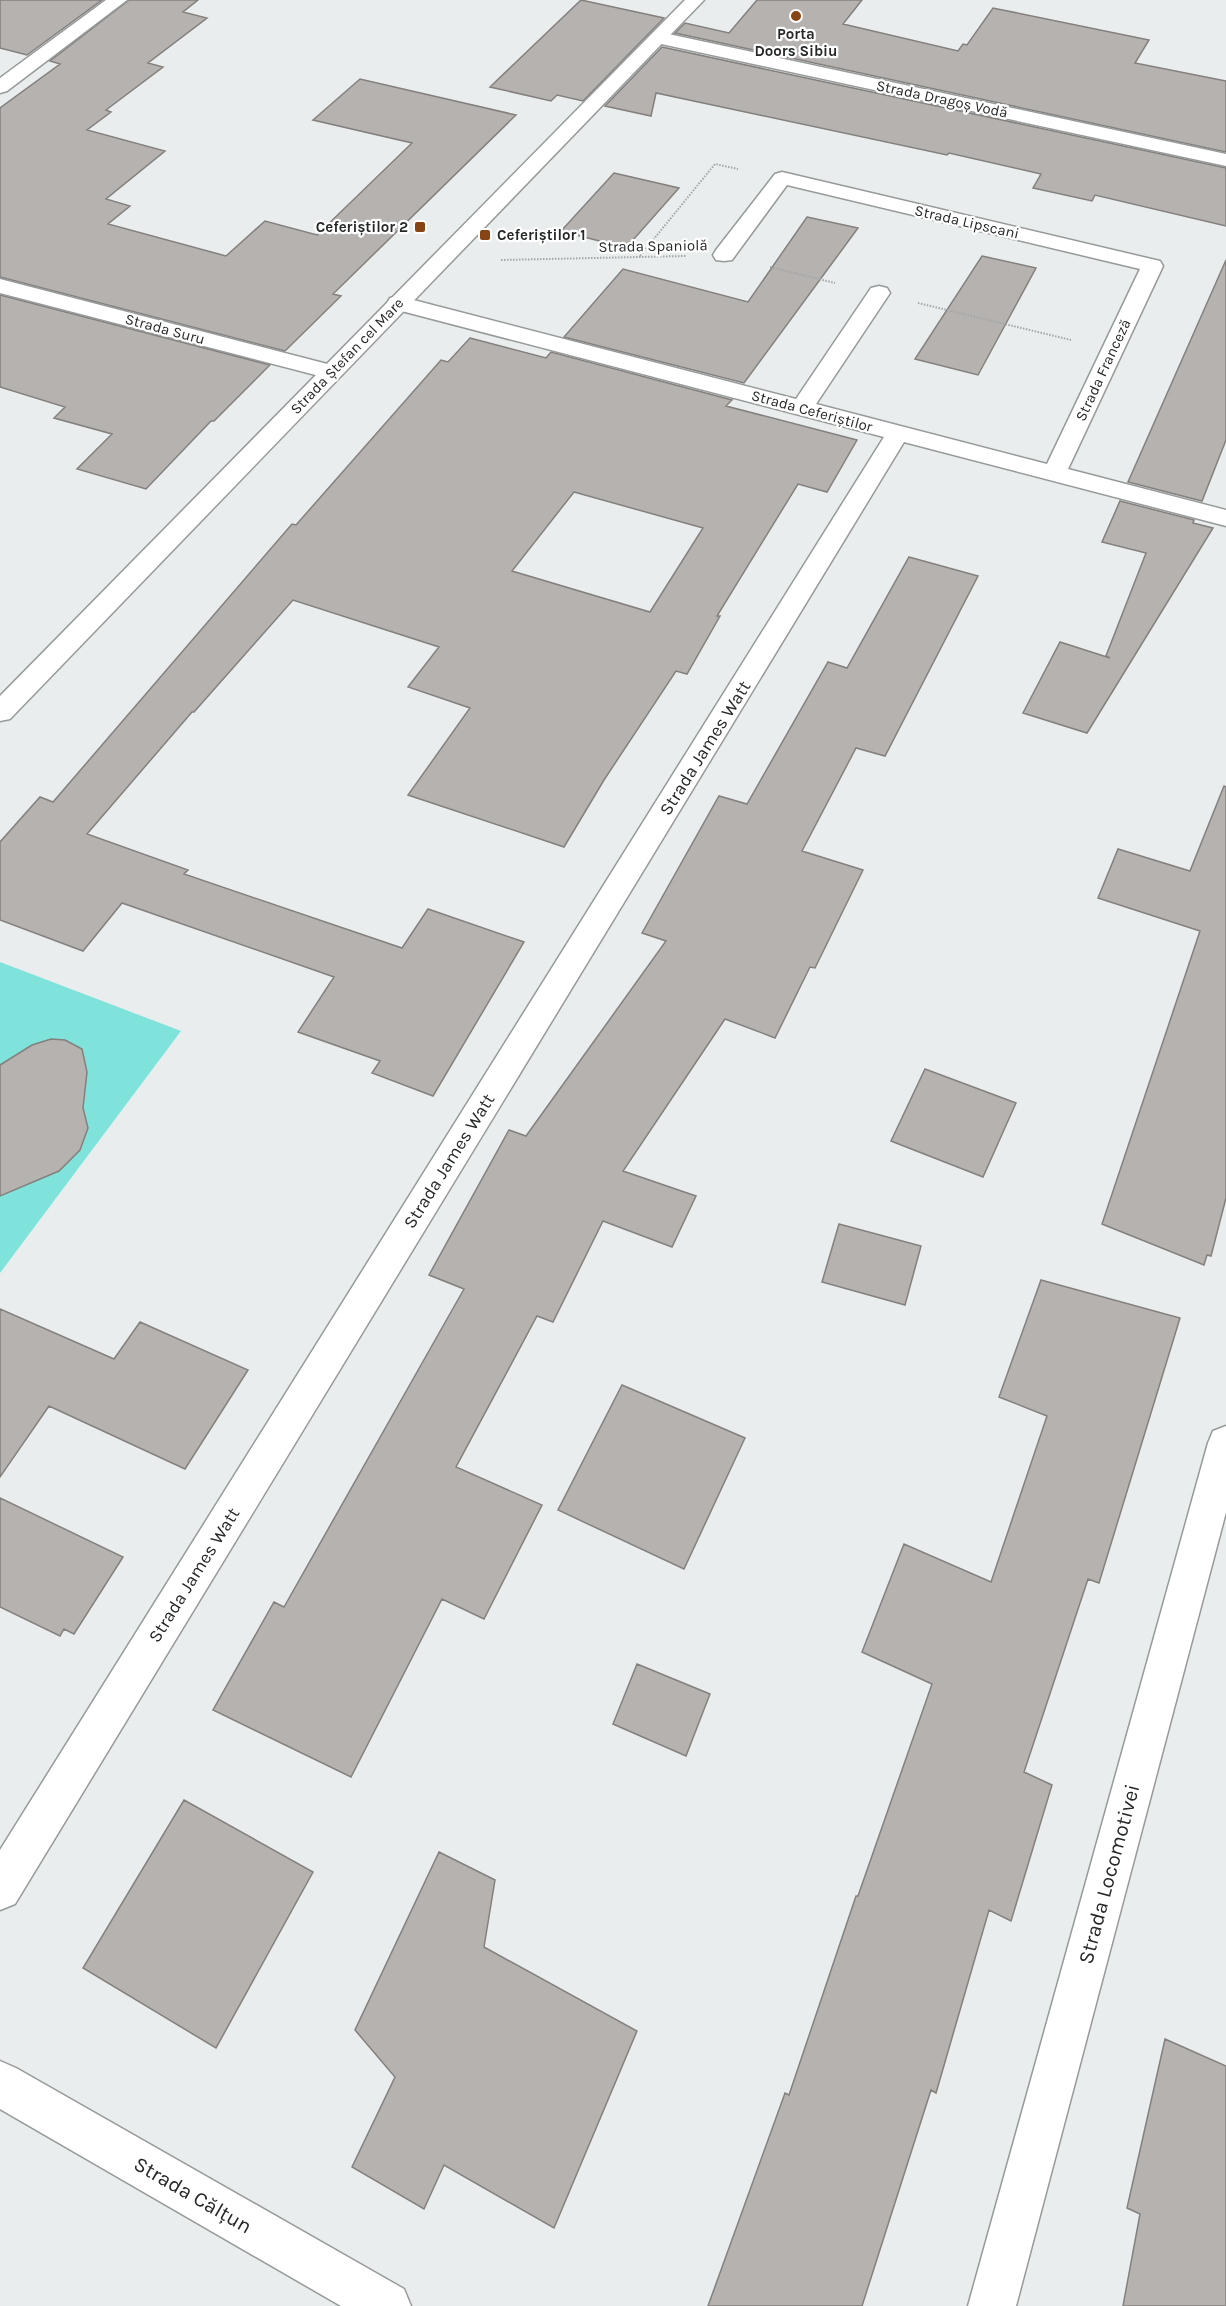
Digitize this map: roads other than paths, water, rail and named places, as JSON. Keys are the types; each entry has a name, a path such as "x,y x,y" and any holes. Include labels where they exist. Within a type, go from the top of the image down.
{"street":[{"path":"0,87 118,0"},
{"name":"Strada Ștefan cel Mare","path":"0,712 695,0"},
{"name":"Strada Dragoș Vodă","path":"659,38 1226,160"},
{"name":"Strada Lipscani","path":"724,255 782,178 1152,266"},
{"name":"Strada Franceză","path":"1054,474 1152,266"},
{"name":"Strada Suru","path":"0,286 331,372"},
{"path":"802,408 879,293"},
{"name":"Strada Ceferiștilor","path":"398,303 1226,518"},
{"name":"Strada James Watt","path":"0,1889 898,434"},
{"name":"Strada Locomotivei","path":"992,2306 1226,1443"},
{"name":"Strada Călțun","path":"0,2084 387,2306"}],"place":[{"name":"Porta Doors Sibiu","path":"796,16"},
{"name":"Ceferiștilor 2","path":"420,227"},
{"name":"Ceferiștilor 1","path":"485,235"}]}
